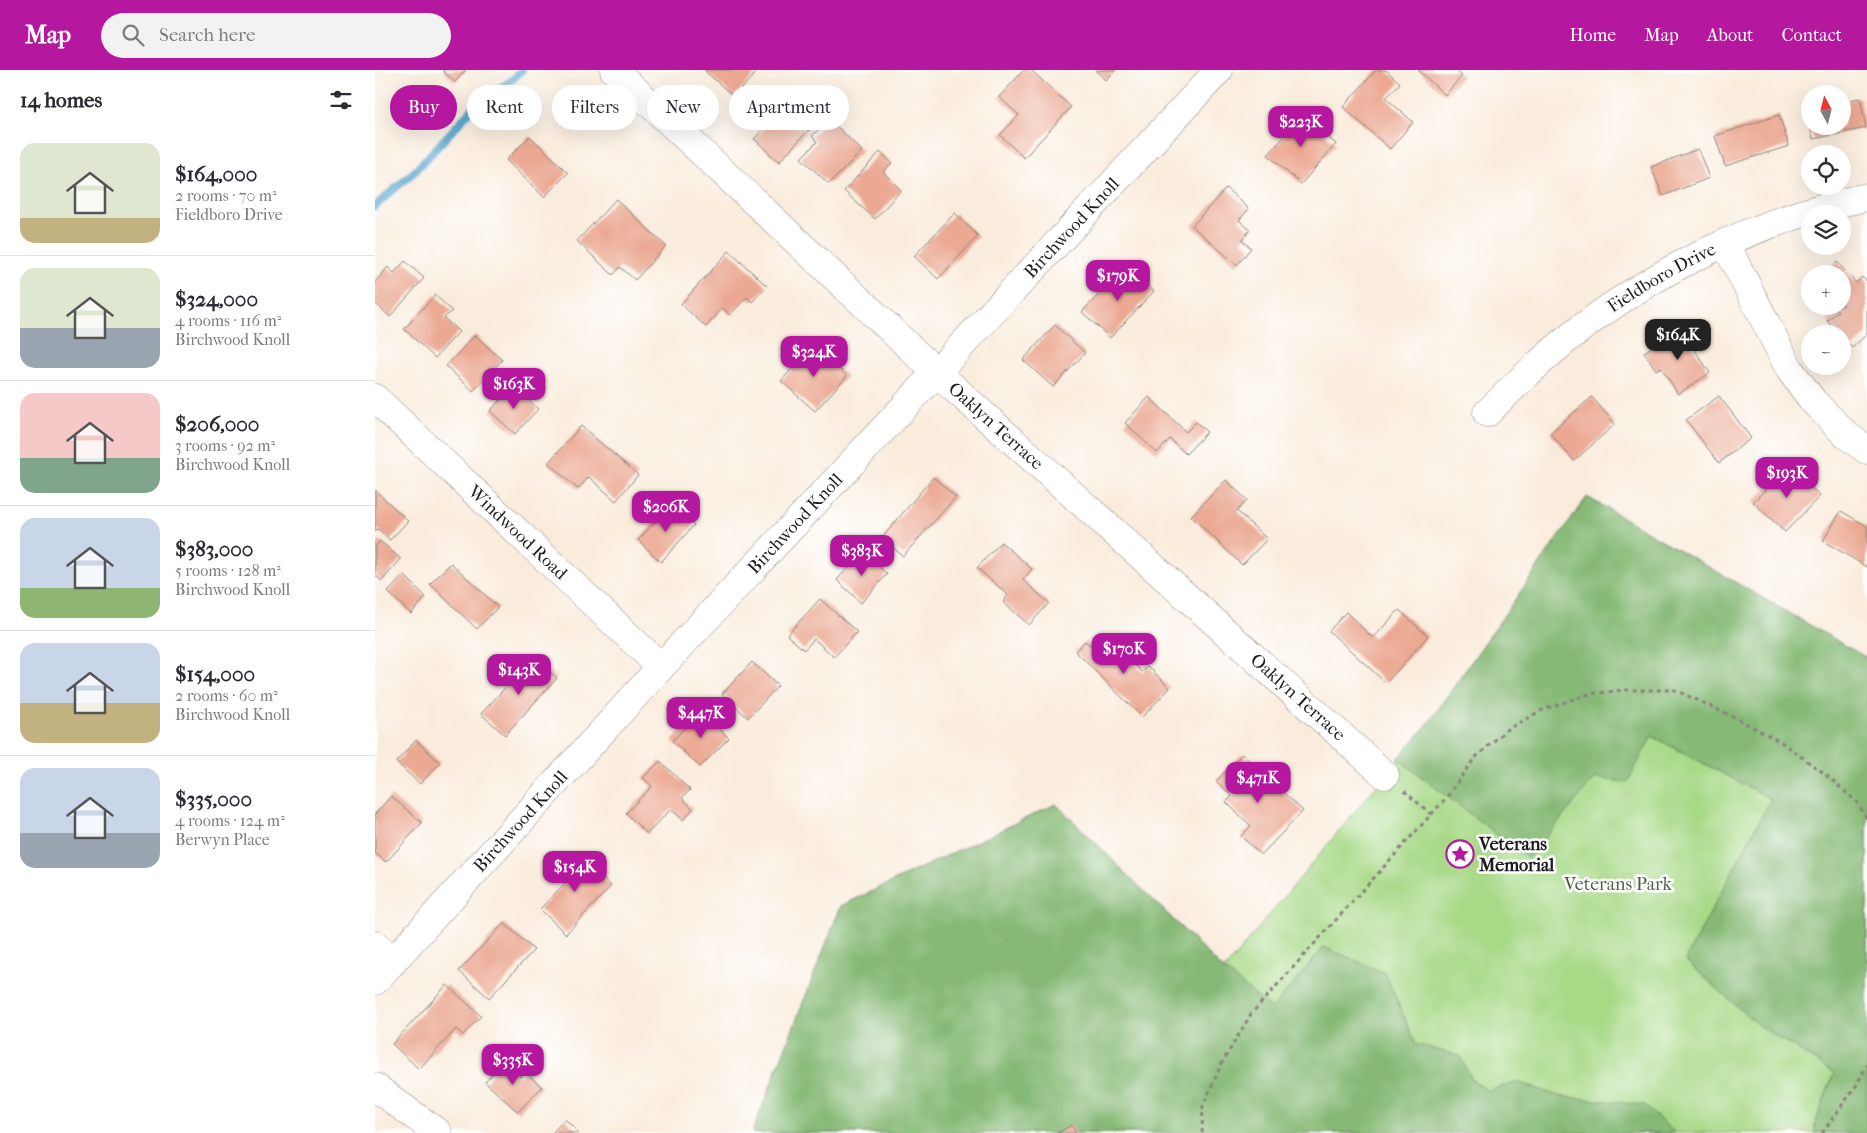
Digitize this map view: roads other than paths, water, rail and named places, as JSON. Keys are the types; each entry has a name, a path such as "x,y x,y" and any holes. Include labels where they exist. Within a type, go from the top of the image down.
{"street":[{"name":"Oaklyn Terrace","path":"614,70 937,372 1393,782"},
{"name":"Birchwood Knoll","path":"381,962 661,667 1219,70"},
{"name":"Fieldboro Drive","path":"1487,413 1565,340 1617,303 1674,268 1725,244 1787,219 1867,197"},
{"path":"1725,244 1790,370 1813,401 1846,435 1867,450"},
{"name":"Windwood Road","path":"375,398 661,667"},
{"path":"375,1087 438,1133"}],"waterway":[{"path":"375,206 415,171 473,108 513,79 522,70"}],"place":[{"name":"Veterans Memorial","path":"1460,854"}],"park label":[{"name":"Veterans Park","path":"1618,884"}]}
